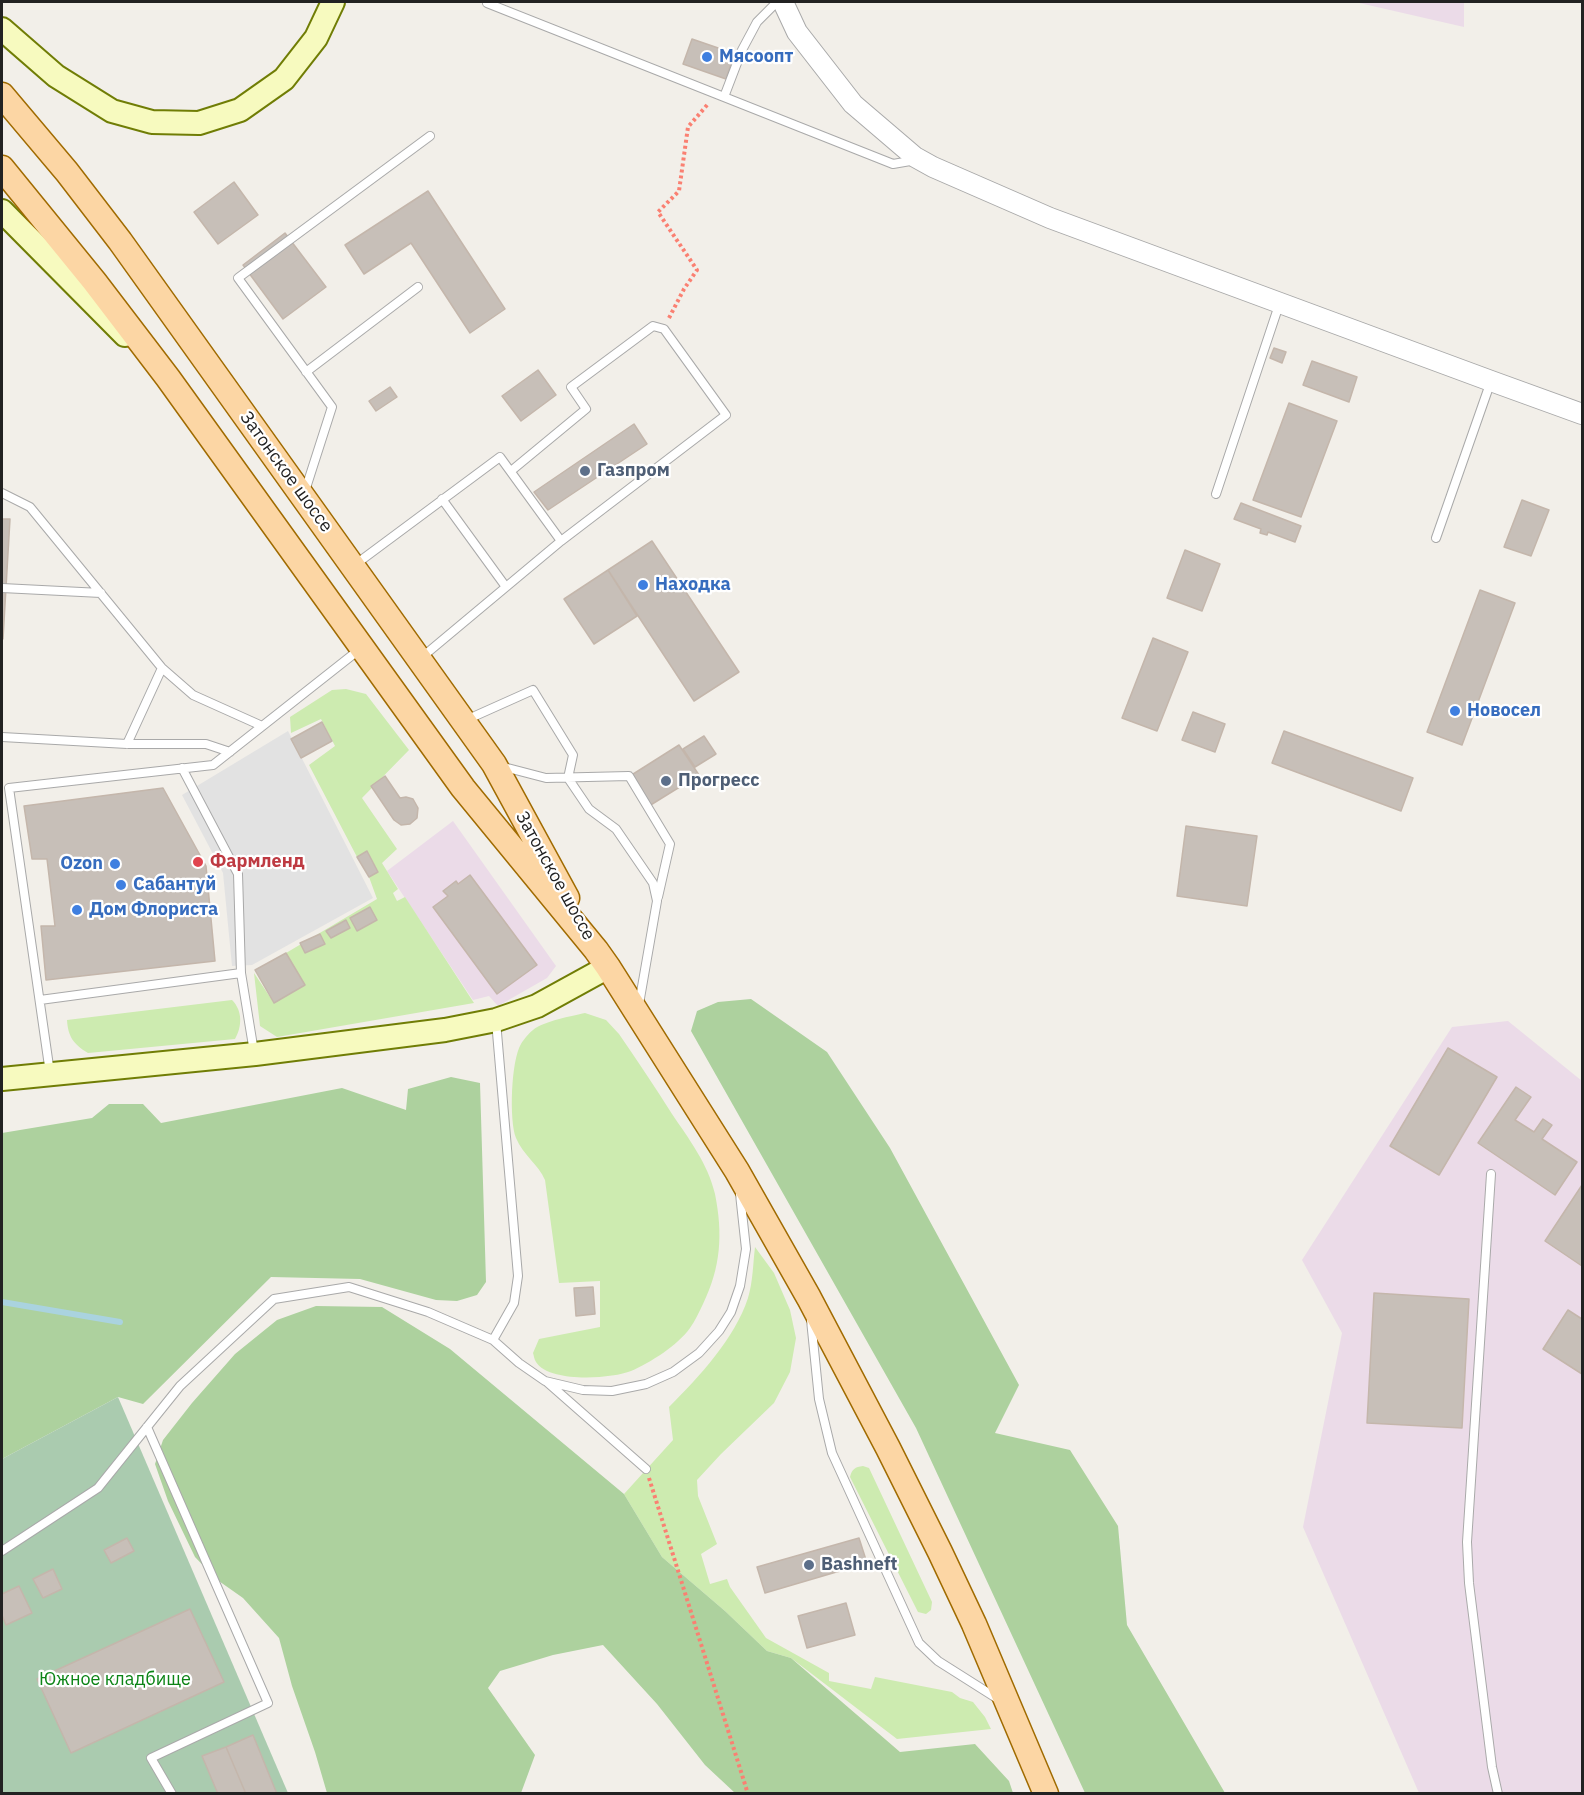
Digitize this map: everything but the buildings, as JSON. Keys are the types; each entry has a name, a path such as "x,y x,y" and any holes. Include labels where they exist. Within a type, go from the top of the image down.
{"main road":[{"path":"2,28 56,76 112,111 152,122 199,123 240,110 284,78 316,38 333,2"},
{"name":"Затонское шоссе","path":"2,95 68,172 120,242 494,764 602,959"},
{"name":"Затонское шоссе","path":"2,168 94,281 168,378 463,788 602,959"},
{"path":"2,177 28,199"},
{"path":"2,211 168,378"},
{"path":"2,1079 400,1037 496,1020 537,1006 602,959 737,1171 809,1298 940,1552 1010,1706 1046,1794"}],"street":[{"path":"783,2 797,32 853,104 919,160 1050,218 1582,414"}],"lane":[{"path":"720,95 757,22 777,2"},
{"path":"487,3 893,164 919,160"},
{"path":"303,496 332,407 238,278 430,136"},
{"path":"306,372 418,287"},
{"path":"1216,494 1279,303"},
{"path":"420,659 561,542 726,415 664,329 653,326 571,387 586,409 511,471"},
{"path":"1436,538 1491,381"},
{"path":"353,566 500,457 561,542"},
{"path":"2,493 30,507 162,668 193,694 262,726"},
{"path":"442,499 506,587"},
{"path":"2,588 101,593"},
{"path":"50,1074 9,788 213,765 361,648"},
{"path":"127,744 162,668"},
{"path":"464,721 533,690 573,755 568,778 589,809 616,829 653,883 657,901"},
{"path":"2,737 127,744 206,744 230,752"},
{"path":"494,764 546,778 629,776 670,844 657,901 638,1014"},
{"path":"182,768 238,874 241,973 255,1054"},
{"path":"40,1000 241,973"},
{"path":"493,1340 514,1303 518,1276 496,1020"},
{"path":"545,1381 583,1390 612,1391 645,1384 673,1372 699,1353 719,1331 731,1312 740,1286 746,1249 737,1171"},
{"path":"1491,1174 1467,1542 1469,1582 1492,1767 1498,1794"},
{"path":"2,1551 98,1488 180,1386 274,1299 349,1287 428,1312 493,1340 519,1364 545,1381 646,1469"},
{"path":"809,1298 819,1400 832,1453 919,1642 938,1661 1010,1706"},
{"path":"147,1427 268,1703 151,1758 172,1794"}],"path":[{"path":"664,329 684,289 697,270 658,212 679,191 688,127 720,95"},
{"path":"646,1469 748,1794"}],"shaded area":[{"path":"1355,2 1464,2 1464,27"},
{"path":"288,731 373,898 252,965 232,966 223,873 182,795"},
{"path":"453,821 556,966 547,978 498,1006 489,996 473,1000 387,871"},
{"path":"1508,1021 1582,1081 1582,1793 1419,1793 1303,1527 1342,1333 1302,1260 1452,1027"}],"green space":[{"path":"346,689 366,694 409,750 362,798 397,849 382,863 398,889 393,893 397,901 405,897 474,1003 277,1037 260,1026 254,973 274,1003 304,985 286,953 377,899 369,877 378,871 367,852 357,857 309,765 335,746 321,719 291,733 290,717 332,690"},
{"path":"751,999 827,1052 890,1148 1019,1385 995,1433 1070,1450 1118,1526 1127,1625 1225,1793 1085,1793 916,1428 691,1031 697,1011 718,1002"},
{"path":"232,1000 240,1014 239,1029 235,1039 88,1053 72,1039 67,1020"},
{"path":"585,1013 606,1020 619,1034 697,1152 712,1183 719,1223 719,1250 714,1277 690,1328 678,1341 647,1363 622,1374 596,1377 566,1376 543,1369 536,1362 533,1353 539,1339 600,1327 600,1281 559,1283 545,1180 516,1138 512,1118 515,1063 525,1038 544,1024"},
{"path":"451,1077 480,1083 486,1282 477,1295 457,1301 436,1300 360,1279 271,1277 143,1404 118,1397 2,1459 2,1133 92,1118 109,1104 143,1104 161,1123 342,1088 406,1110 408,1089"},
{"path":"755,1247 774,1273 790,1310 796,1338 790,1372 774,1403 697,1480 698,1496 717,1544 701,1554 710,1584 727,1579 730,1587 766,1638 829,1673 829,1681 871,1689 875,1677 952,1692 960,1698 973,1702 991,1729 897,1739 791,1658 767,1651 662,1557 624,1494 673,1440 669,1407 715,1356 742,1313 750,1292"},
{"path":"316,1306 382,1307 450,1349 624,1494 662,1557 767,1651 791,1658 900,1752 975,1744 1009,1781 1013,1793 735,1793 705,1765 657,1704 603,1645 553,1655 500,1671 488,1688 535,1755 521,1793 327,1793 279,1638 243,1598 216,1579 195,1557 168,1501 155,1464 163,1440 235,1354 277,1320"},
{"name":"Южное кладбище","path":"118,1397 288,1793 2,1794 2,1459"},
{"path":"863,1466 869,1468 932,1602 931,1610 926,1614 918,1612 850,1477 854,1469"}],"waterway":[{"path":"2,1302 120,1322"}],"place":[{"name":"Мясоопт","path":"707,57"},
{"name":"Газпром","path":"585,471"},
{"name":"Находка","path":"643,585"},
{"name":"Новосел","path":"1455,711"},
{"name":"Прогресс","path":"666,781"},
{"name":"Фармленд","path":"198,862"},
{"name":"Ozon","path":"115,864"},
{"name":"Сабантуй","path":"121,885"},
{"name":"Дом Флориста","path":"77,910"},
{"name":"Bashneft","path":"809,1565"}]}
